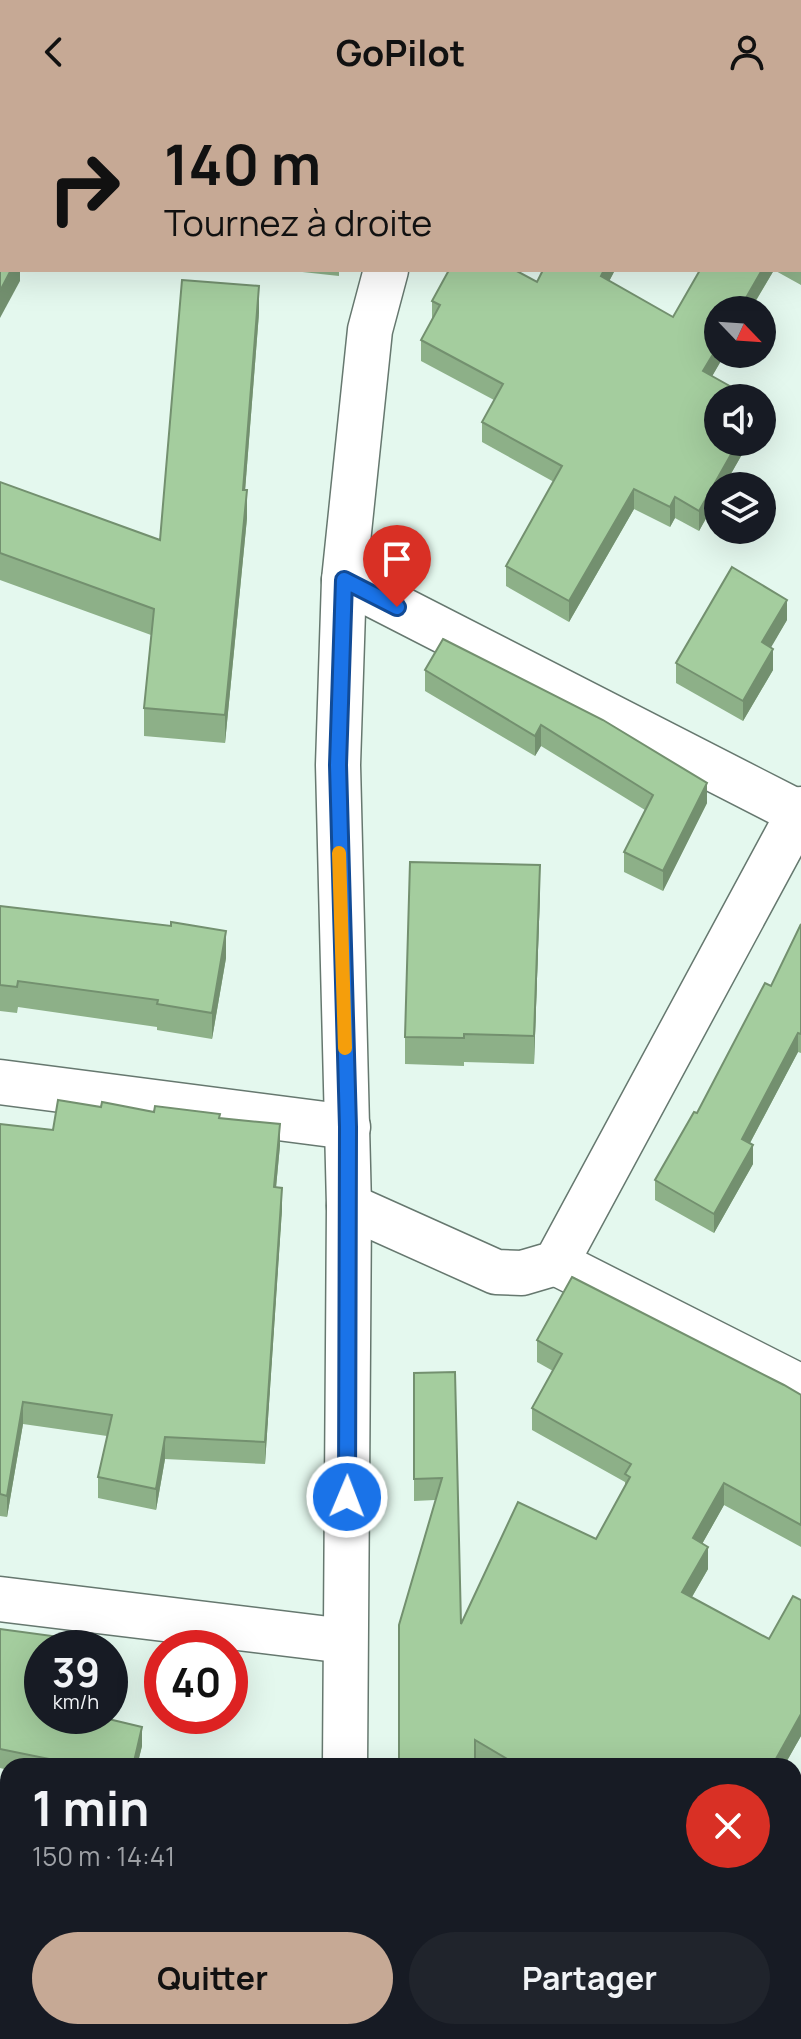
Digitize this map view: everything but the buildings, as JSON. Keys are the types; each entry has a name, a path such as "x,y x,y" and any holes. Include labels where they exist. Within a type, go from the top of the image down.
{"street":[{"path":"345,1758 349,1206 338,765 344,580 370,330 385,272"},
{"path":"344,580 800,812 556,1263"},
{"path":"0,1082 348,1127"},
{"path":"349,1206 496,1272 522,1273 556,1263 801,1387"},
{"path":"0,1599 345,1641"}],"slow traffic":[{"path":"339,853 345,1048"}],"route":[{"path":"347,1497 349,1206 338,765 344,580 397,607"}]}
